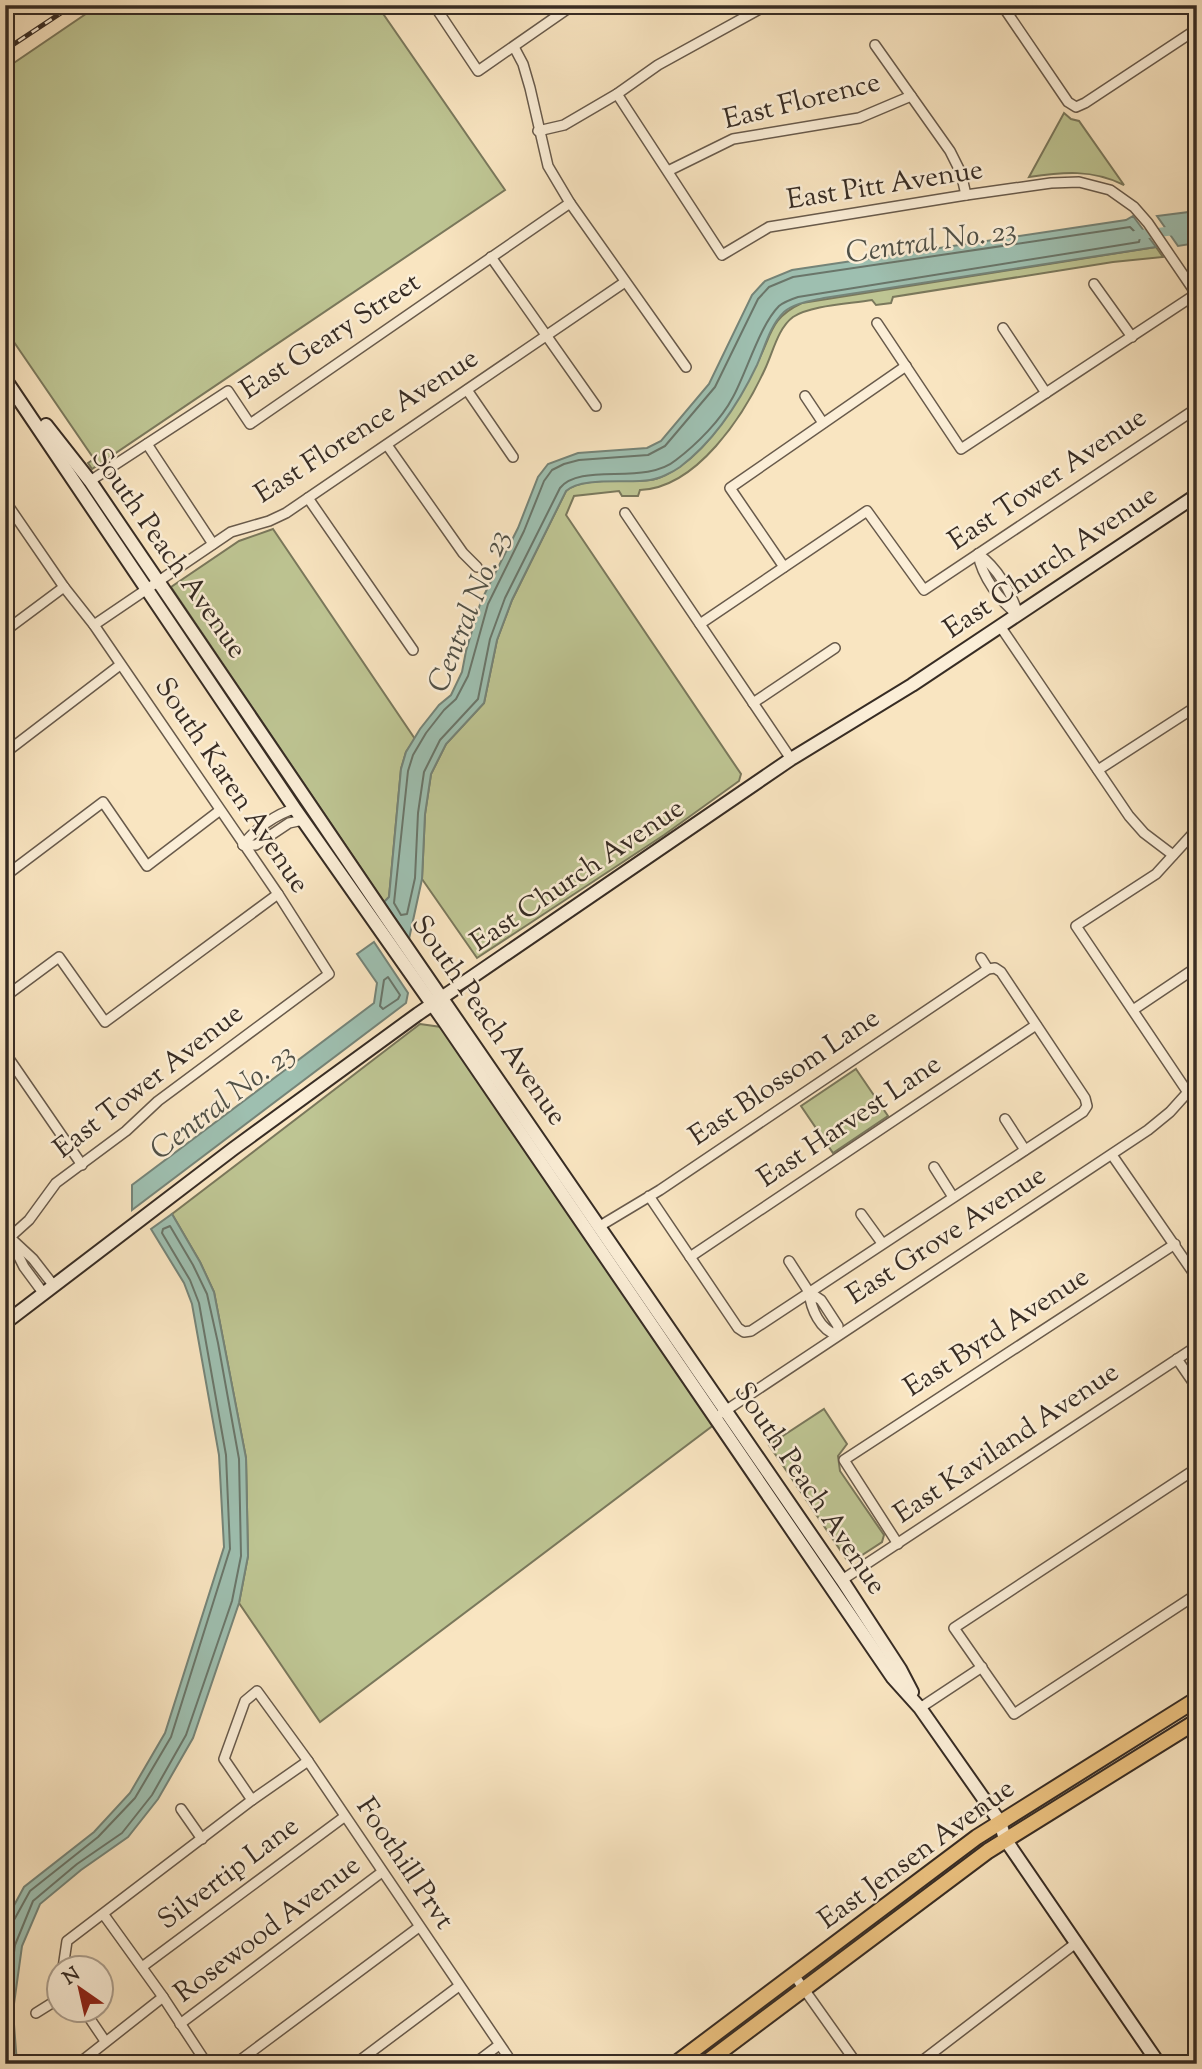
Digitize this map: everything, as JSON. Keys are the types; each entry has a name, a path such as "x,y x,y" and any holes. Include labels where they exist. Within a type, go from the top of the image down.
{"main road":[{"name":"East Jensen Avenue","path":"675,2064 1000,1822 1197,1699"},
{"name":"East Jensen Avenue","path":"704,2064 1005,1839 1197,1721"}],"street":[{"path":"434,5 478,71 573,5"},
{"path":"538,131 564,125 617,94 658,65 767,5"},
{"path":"1002,5 1068,102 1076,107 1197,29"},
{"path":"875,45 956,162 966,195"},
{"path":"514,47 523,64 548,166 570,204 686,367"},
{"path":"617,94 668,172"},
{"name":"East Florence","path":"668,172 733,139 859,118 911,96"},
{"name":"East Pitt Avenue","path":"668,172 722,255 769,227 966,195 1079,182 1110,190 1124,198 1148,223 1196,295"},
{"name":"East Geary Street","path":"90,481 228,391 250,424 570,204"},
{"path":"491,257 596,405"},
{"name":"East Florence Avenue","path":"94,625 231,532 269,522 308,498 625,282"},
{"path":"1094,284 1132,337"},
{"path":"877,323 961,449 1196,295"},
{"path":"1003,328 1046,393"},
{"path":"700,624 784,567 730,488 906,366"},
{"name":"South Peach Avenue","path":"5,370 90,481 299,815 384,936 437,1001 600,1227 893,1678 920,1708 1000,1822 1005,1839 1159,2064"},
{"name":"South Peach Avenue","path":"5,379 153,584 402,940 506,1112 842,1580 900,1669 920,1708"},
{"path":"467,390 513,457"},
{"path":"805,396 823,423"},
{"name":"East Tower Avenue","path":"784,567 867,511 924,590 1197,408"},
{"path":"147,444 213,544"},
{"path":"387,445 463,553 477,567"},
{"name":"East Church Avenue","path":"5,1323 233,1149 437,1001 791,759 912,685 1197,495"},
{"path":"308,498 413,650"},
{"name":"South Karen Avenue","path":"5,500 278,894 329,974"},
{"path":"625,513 791,759"},
{"path":"978,554 980,567 1006,606 1018,615"},
{"path":"5,631 64,587"},
{"path":"1000,626 1136,825 1173,855"},
{"path":"753,702 835,648"},
{"path":"5,753 120,665"},
{"path":"1098,770 1197,706"},
{"path":"5,876 103,803 147,866 219,811"},
{"path":"243,845 250,835 283,813 299,815 308,812 343,862 356,874"},
{"path":"1197,828 1157,874 1076,926 1197,1106"},
{"path":"5,997 59,957 105,1022 278,894"},
{"path":"649,1196 738,1328 744,1332 751,1331 1083,1112 1087,1106 1086,1098 1037,1025 981,958"},
{"path":"1133,1010 1197,967"},
{"name":"East Blossom Lane","path":"600,1227 992,969"},
{"name":"East Tower Avenue","path":"7,1236 29,1220 56,1183 126,1131 158,1101 329,974"},
{"name":"East Harvest Lane","path":"690,1258 1037,1025"},
{"path":"5,1053 82,1165"},
{"name":"East Grove Avenue","path":"721,1414 1148,1130 1197,1082"},
{"path":"506,1112 523,1129 561,1183 572,1186"},
{"path":"1005,1119 1025,1150"},
{"path":"1111,1155 1197,1278"},
{"path":"934,1167 953,1197"},
{"path":"861,1214 882,1244"},
{"path":"7,1236 24,1267 49,1290"},
{"name":"East Byrd Avenue","path":"898,1544 845,1460 1175,1244"},
{"path":"789,1261 809,1292 821,1300 838,1326 837,1335 828,1332 811,1307 809,1292"},
{"path":"820,1320 822,1314 830,1314"},
{"name":"East Kaviland Avenue","path":"842,1580 1197,1346"},
{"path":"1177,1359 1197,1388"},
{"path":"1197,1468 954,1628 1014,1714 1197,1594"},
{"path":"920,1708 982,1667"},
{"name":"Foothill Prvt","path":"252,1800 225,1759 245,1701 257,1691 308,1761 513,2064"},
{"path":"65,1954 67,1941 252,1800 308,1761"},
{"path":"180,1809 202,1839"},
{"name":"Silvertip Lane","path":"142,1967 344,1817"},
{"name":"Rosewood Avenue","path":"180,2024 382,1872"},
{"path":"104,1915 207,2064"},
{"path":"236,2064 419,1927"},
{"path":"918,2064 1076,1943"},
{"path":"794,1975 857,2064"},
{"path":"355,2064 459,1986"},
{"path":"78,2064 163,1997"},
{"path":"36,2013 46,2007"},
{"path":"93,2024 105,2041"},
{"path":"474,2064 499,2045"}],"green space":[{"path":"99,5 377,5 505,190 92,469 88,463 94,459 5,329 5,69"},
{"path":"1064,113 1079,121 1124,185 1089,174 1029,177"},
{"path":"1156,247 1163,257 1113,262 893,297 891,303 876,305 872,300 821,307 801,313 783,327 745,407 716,446 699,463 681,477 661,486 640,490 638,496 622,496 619,491 574,496 566,515 741,774 739,781 664,835 477,958 422,879 425,814 431,774 446,744 484,703 497,640 512,600 566,491 583,483 654,479 673,471 692,457 714,434 733,407 777,322 802,303"},
{"path":"273,529 415,739 406,752 401,769 389,897 384,902 171,587 239,541"},
{"path":"420,1024 441,1027 715,1424 320,1722 239,1603 248,1556 246,1458 214,1292 172,1214"},
{"path":"856,1069 888,1116 833,1153 801,1106"},
{"path":"824,1409 847,1444 838,1456 840,1471 884,1535 882,1542 853,1561 847,1560 769,1445"}],"water":[{"path":"1197,211 1197,243 1178,246 1157,216"},
{"path":"1133,216 1156,247 824,298 793,306 784,312 775,324 734,407 704,445 680,467 654,479 594,482 573,486 566,491 512,600 497,640 484,703 446,744 431,774 425,814 422,879 409,939 384,902 389,897 401,769 406,752 420,729 439,705 451,695 462,672 481,601 518,528 538,477 548,464 578,453 647,448 661,441 709,384 752,295 765,281 792,270 1126,220"},
{"path":"374,942 408,993 406,1003 132,1210 132,1185 374,1003 377,983 357,954"},
{"path":"172,1214 214,1292 246,1458 248,1556 239,1603 193,1738 158,1799 128,1837 81,1870 40,1904 22,1946 13,2011 17,2064 5,2064 5,1922 24,1887 94,1832 130,1793 165,1733 224,1547 219,1455 192,1304 184,1283 151,1229"}],"waterway":[{"name":"Central No. 23","path":"1136,235 1197,228"}],"railway":[{"path":"5,50 73,5"}]}
